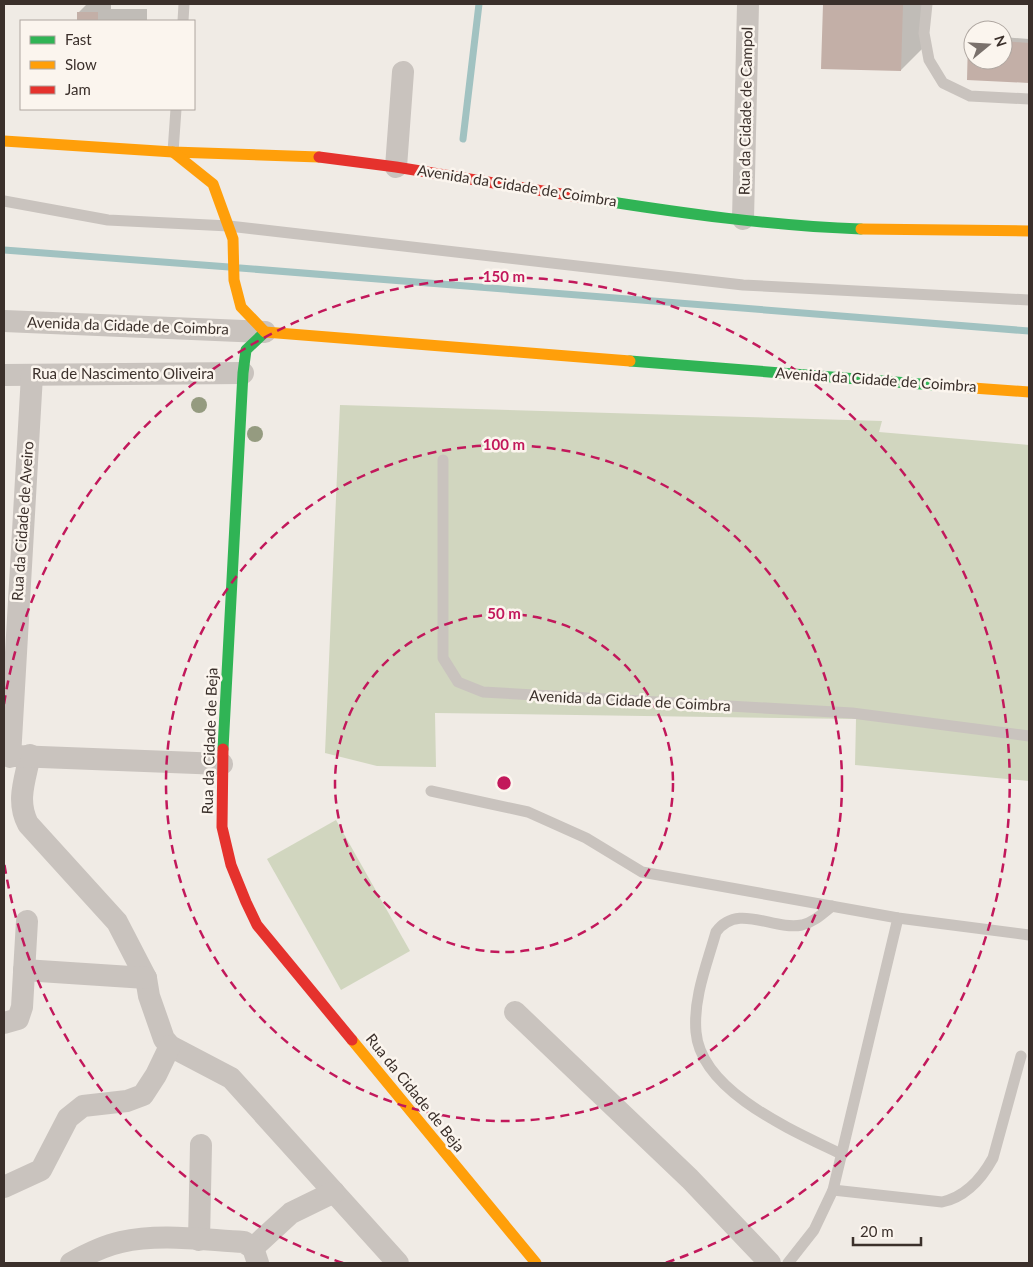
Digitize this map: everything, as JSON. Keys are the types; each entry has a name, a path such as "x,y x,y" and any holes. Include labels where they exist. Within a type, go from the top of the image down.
{"main road":[{"name":"Avenida da Cidade de Coimbra","path":"4,141 173,152 308,156 396,167 682,213 825,228 904,231 1029,231"},
{"path":"173,152 213,184 229,226 234,256 234,280 241,307 265,332"},
{"name":"Avenida da Cidade de Coimbra","path":"265,332 1029,392"},
{"name":"Rua da Cidade de Beja","path":"265,332 246,350 243,373 222,764 222,826 243,897 257,925 536,1263"}],"street":[{"name":"Rua da Cidade de Campol","path":"743,219 748,4"},
{"path":"396,167 403,72"},
{"name":"Avenida da Cidade de Coimbra","path":"4,321 265,332"},
{"name":"Rua de Nascimento Oliveira","path":"4,375 243,373"},
{"name":"Rua da Cidade de Aveiro","path":"32,375 14,756 22,812 28,824 110,912 146,978 149,996 164,1038 170,1046"},
{"path":"14,756 222,764"},
{"path":"4,1023 18,1019 22,1007 27,921"},
{"path":"24,970 146,978"},
{"path":"515,1012 690,1179 770,1263"},
{"path":"4,1187 41,1170 68,1118 84,1106 127,1101 143,1095 156,1075 170,1046 232,1078 398,1263"},
{"path":"199,1240 201,1145"},
{"path":"71,1263 94,1250 121,1242 155,1238 244,1242 256,1256 291,1213 334,1192"}],"lane":[{"path":"183,20 184,4"},
{"path":"927,4 924,32 928,60 943,83 970,96 1029,98"},
{"path":"173,152 176,110"},
{"path":"4,201 108,220 229,226 743,285 1029,300"},
{"name":"Avenida da Cidade de Coimbra","path":"443,460 443,658 458,682 483,692 852,713 1029,736"},
{"path":"432,791 528,812 586,838 642,872 898,918 1029,935"},
{"path":"832,906 810,922 799,925 739,917 722,925 716,932 701,984 696,1013 696,1032 703,1058 714,1075 773,1121 841,1154"},
{"path":"788,1263 814,1230 833,1190 898,918"},
{"path":"833,1190 942,1202 956,1199 974,1184 994,1158 1021,1056"}],"green space":[{"path":"340,405 882,421 879,432 1029,445 1029,781 855,765 856,719 435,713 436,767 377,766 325,753"},
{"path":"336,820 410,951 341,990 267,859"}],"building":[{"path":"823,4 903,4 901,71 821,69"},
{"path":"77,12 98,12 98,20 77,20"},
{"path":"1013,42 1029,43 1029,83 967,80 967,70 1013,70"}],"waterway":[{"path":"463,139 479,4"},
{"path":"4,250 229,267"},
{"path":"240,268 1029,331"}],"traffic: fast":[{"path":"592,199 726,218 861,229"},
{"path":"223,749 243,373 246,350 265,332"},
{"path":"630,361 959,387"}],"traffic: slow":[{"path":"4,141 173,152 319,157"},
{"path":"173,152 213,184 233,239 234,280 241,307 265,332"},
{"path":"861,229 1029,231"},
{"path":"265,332 630,361"},
{"path":"959,387 1029,392"},
{"path":"352,1040 536,1263"}],"traffic: jam":[{"path":"319,157 396,167 592,199"},
{"path":"223,749 222,827 231,865 246,902 257,925 352,1040"}]}
